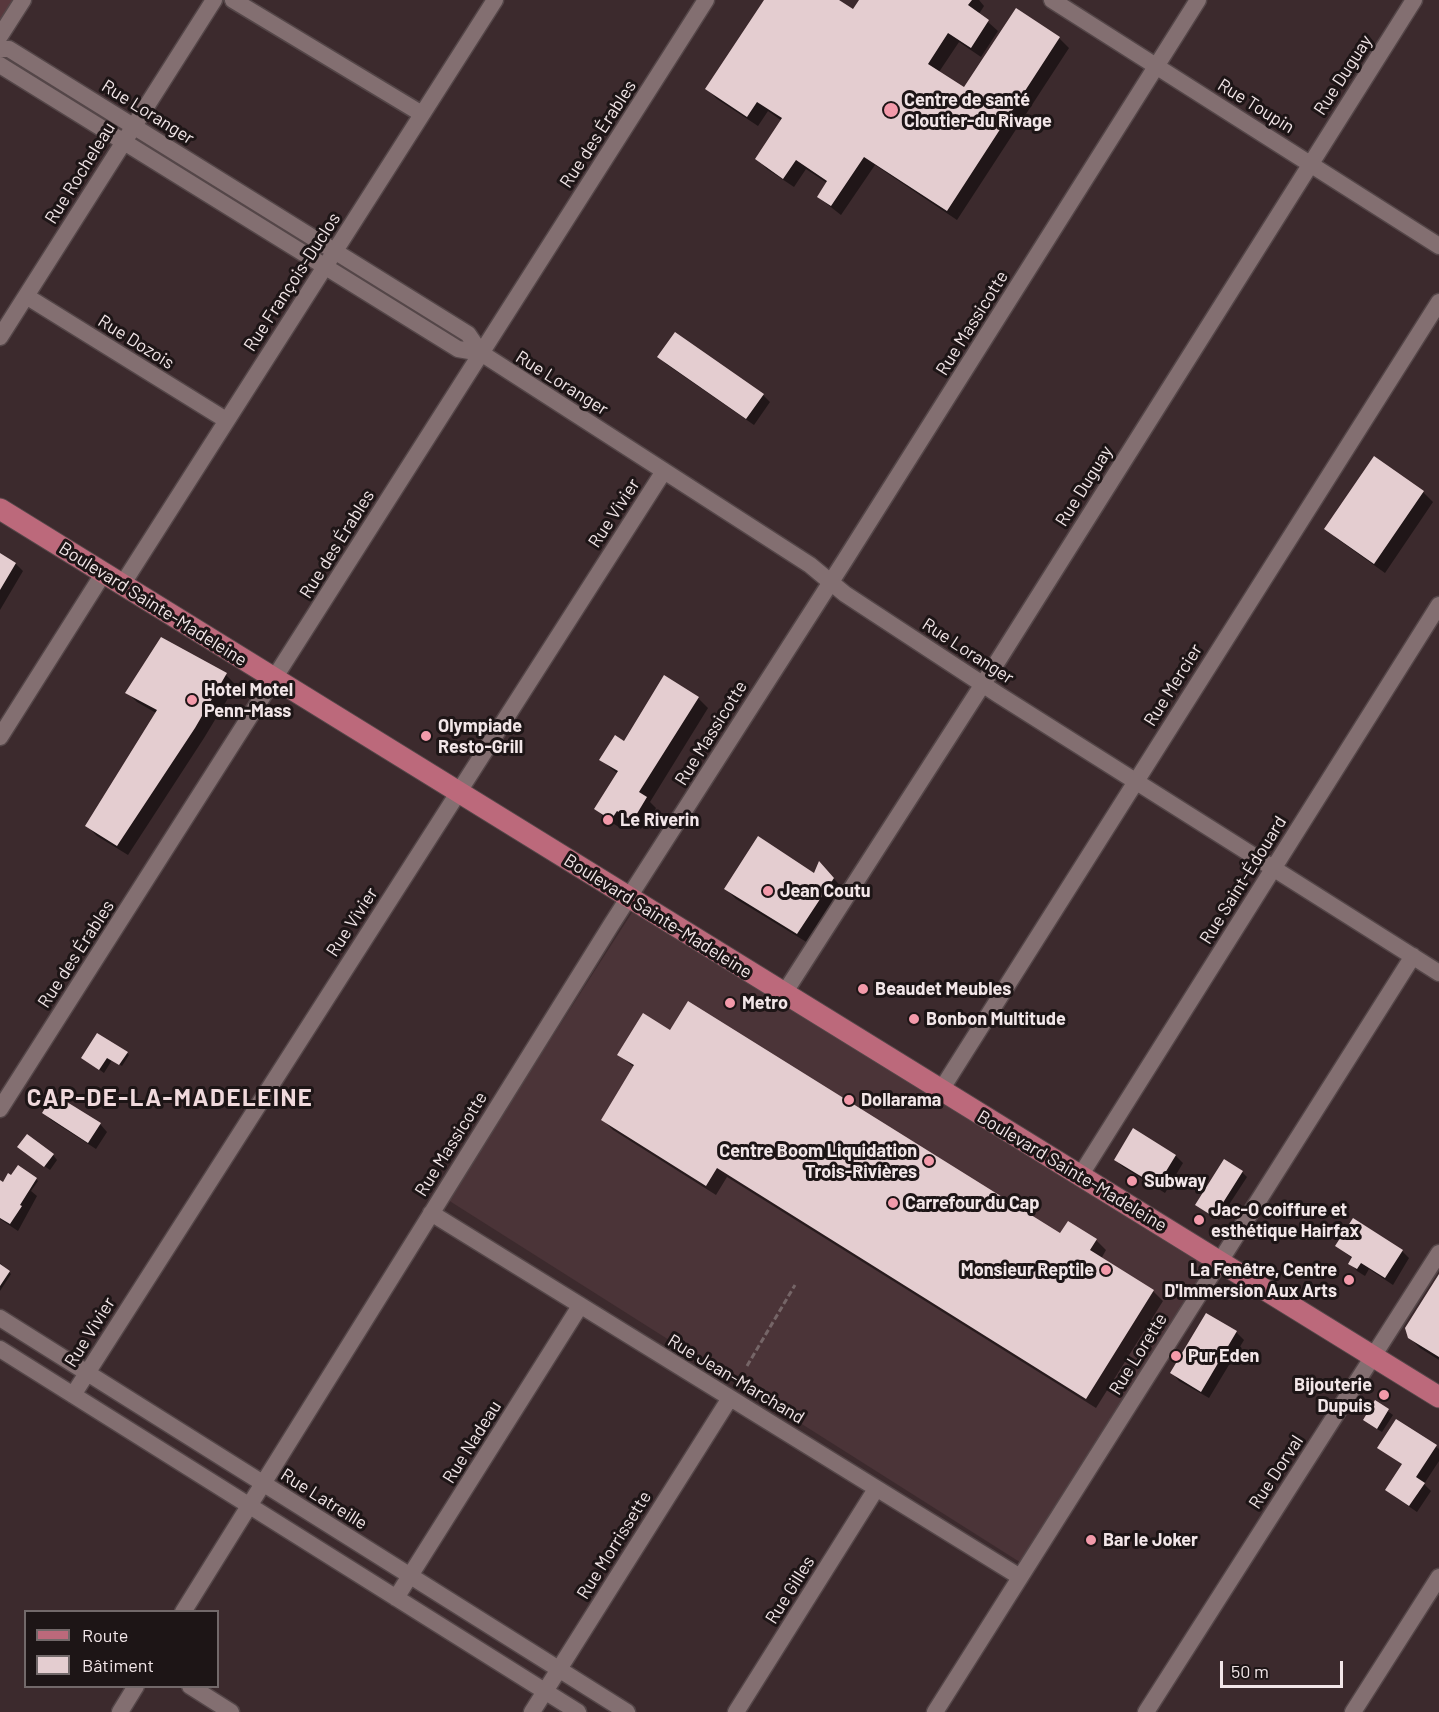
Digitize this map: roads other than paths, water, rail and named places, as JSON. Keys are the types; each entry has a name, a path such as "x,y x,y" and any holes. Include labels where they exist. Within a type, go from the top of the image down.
{"main road":[{"name":"Boulevard Sainte-Madeleine","path":"0,509 1439,1397"}],"street":[{"path":"0,36 23,0"},
{"name":"Rue Rocheleau","path":"0,337 214,0"},
{"path":"233,0 422,114"},
{"name":"Rue François-Duclos","path":"122,585 495,0"},
{"name":"Rue des Érables","path":"0,1109 706,0"},
{"name":"Rue Toupin","path":"1053,0 1439,246"},
{"name":"Rue Massicotte","path":"184,1610 629,897 1198,0"},
{"name":"Rue Duguay","path":"785,993 1414,0"},
{"name":"Rue Loranger","path":"0,49 9,49 468,334 481,353 810,565 845,594 982,684 1439,973"},
{"name":"Rue Loranger","path":"0,65 458,349 481,353"},
{"name":"Rue Dozois","path":"26,297 226,420"},
{"name":"Rue Mercier","path":"941,1090 1439,302"},
{"name":"Rue Vivier","path":"73,1395 664,471"},
{"path":"0,737 103,574"},
{"name":"Rue Saint-Édouard","path":"1080,1176 1439,604"},
{"name":"Rue Lorette","path":"935,1712 1413,956"},
{"name":"Rue Jean-Marchand","path":"431,1213 1020,1577"},
{"name":"Rue Dorval","path":"1146,1712 1439,1253"},
{"name":"Rue Nadeau","path":"396,1598 580,1306"},
{"name":"Rue Latreille","path":"0,1318 627,1712"},
{"path":"0,1349 578,1712"},
{"name":"Rue Morrissette","path":"532,1712 730,1398"},
{"name":"Rue Gilles","path":"736,1712 876,1489"},
{"path":"1353,1712 1439,1578"},
{"path":"120,1712 135,1688"},
{"path":"193,1688 231,1712"}],"place":[{"name":"Centre de santé Cloutier-du Rivage","path":"891,110"},
{"name":"Hotel Motel Penn-Mass","path":"192,700"},
{"name":"Olympiade Resto-Grill","path":"426,736"},
{"name":"Le Riverin","path":"608,820"},
{"name":"Jean Coutu","path":"768,891"},
{"name":"Beaudet Meubles","path":"863,989"},
{"name":"Metro","path":"730,1003"},
{"name":"Bonbon Multitude","path":"914,1019"},
{"name":"Dollarama","path":"849,1100"},
{"name":"Centre Boom Liquidation Trois-Rivières","path":"929,1161"},
{"name":"Subway","path":"1132,1181"},
{"name":"Carrefour du Cap","path":"893,1203"},
{"name":"Jac-O coiffure et esthétique Hairfax","path":"1199,1220"},
{"name":"Monsieur Reptile","path":"1106,1270"},
{"name":"La Fenêtre, Centre D'Immersion Aux Arts","path":"1349,1280"},
{"name":"Pur Eden","path":"1176,1356"},
{"name":"Bijouterie Dupuis","path":"1384,1395"},
{"name":"Bar le Joker","path":"1091,1540"}],"district":[{"name":"CAP-DE-LA-MADELEINE","path":"170,1098"}]}
